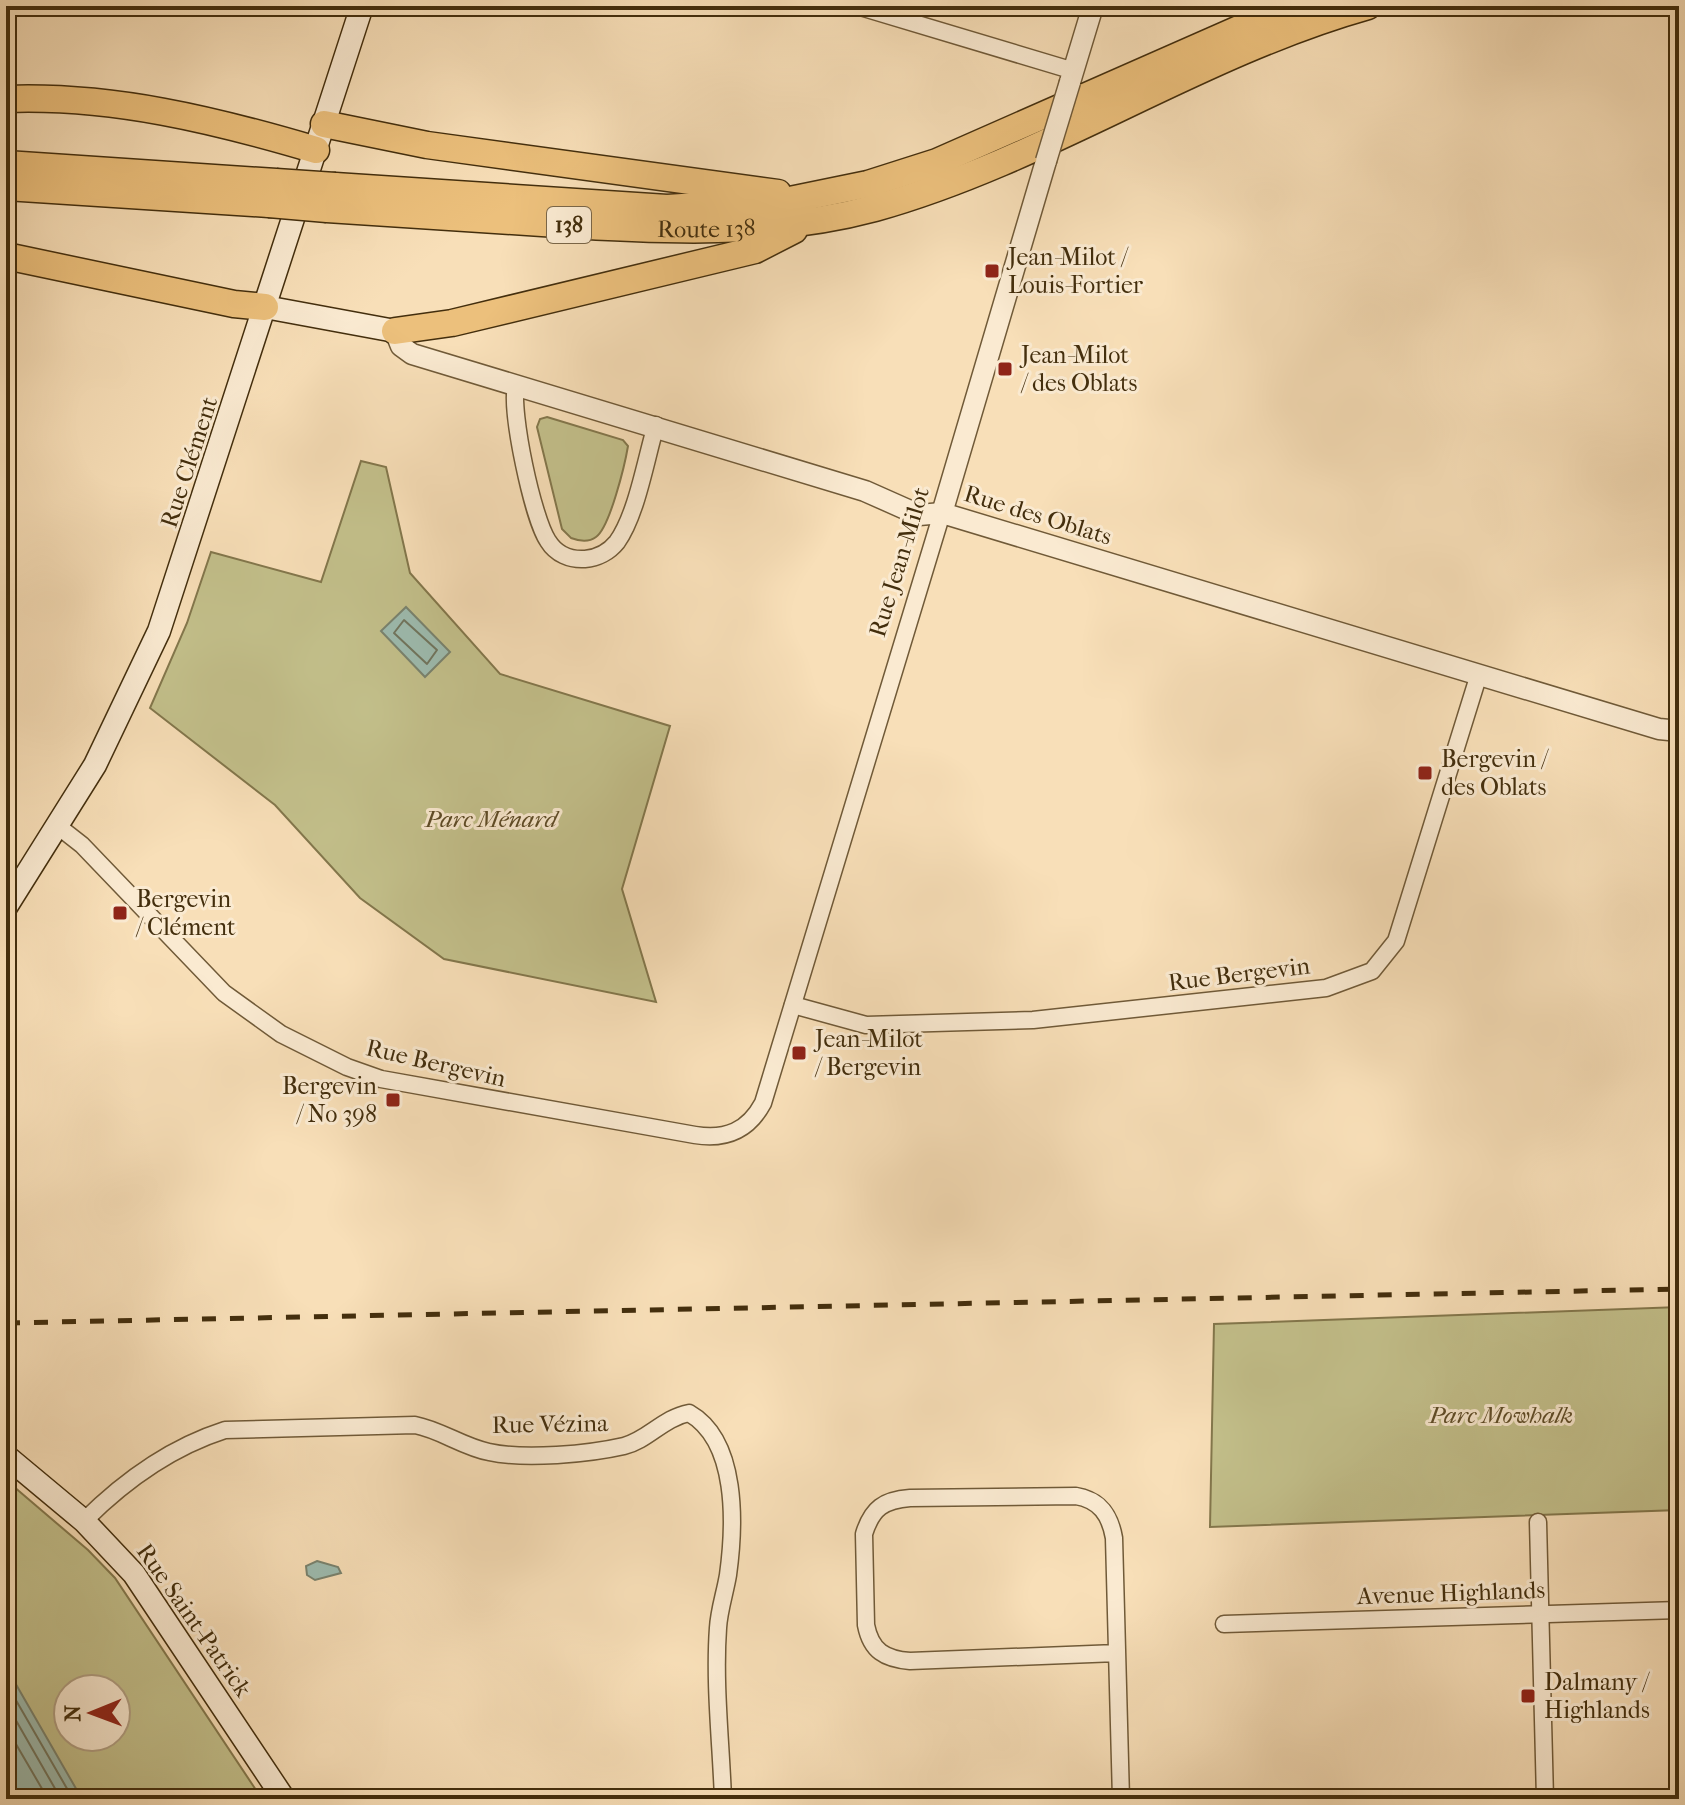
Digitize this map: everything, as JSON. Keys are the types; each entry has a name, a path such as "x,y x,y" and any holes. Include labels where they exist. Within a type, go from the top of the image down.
{"highway":[{"name":"Route 138","path":"6,164 272,193 678,231 752,228 868,184 937,162 1291,6"},
{"name":"Route 138","path":"808,209 876,208 947,183 1285,33 1368,6"},
{"path":"6,99 77,100 146,109 316,150"},
{"path":"324,124 427,145 808,209"},
{"name":"Route 138","path":"6,187 272,193"},
{"path":"395,331 463,321 755,250 808,209"},
{"path":"6,256 234,304 265,307"}],"main road":[{"name":"Rue Clément","path":"6,907 59,827 118,723 159,631 362,6"},
{"path":"265,307 395,331"},
{"name":"Rue Saint-Patrick","path":"6,1456 84,1521 146,1589 284,1799"}],"street":[{"path":"857,6 1072,77"},
{"name":"Rue Jean-Milot","path":"745,1127 763,1103 1093,6"},
{"name":"Rue des Oblats","path":"395,331 401,346 412,354 656,425 865,491 919,515 942,513 1667,731 1679,731"},
{"path":"516,385 515,416 539,520 551,546 573,559 601,555 617,541 628,517 656,425"},
{"name":"Rue Bergevin","path":"793,1005 866,1025 1033,1020 1326,988 1360,978 1382,963 1404,925 1479,674"},
{"name":"Rue Bergevin","path":"59,827 82,845 224,993 281,1034 347,1067 424,1089 695,1135 722,1137 745,1127"},
{"name":"Rue Vézina","path":"84,1521 122,1484 203,1437 225,1430 415,1425 435,1429 488,1452 578,1452 629,1444 671,1417 689,1413 706,1423 719,1441 730,1493 728,1572 718,1629 723,1799"},
{"path":"1117,1653 910,1661 880,1654 869,1640 866,1625 864,1534 868,1520 876,1508 890,1500 1087,1498 1098,1504 1112,1525 1117,1653 1121,1799"},
{"path":"1538,1522 1545,1799"},
{"name":"Avenue Highlands","path":"1224,1624 1679,1610"}],"green space":[{"path":"547,417 623,440 628,446 606,521 596,537 590,540 571,538 562,529 537,427 540,419"},
{"name":"Parc Ménard","path":"361,461 386,467 410,573 500,674 670,726 622,889 656,1002 444,959 360,898 275,805 150,708 187,623 211,552 321,582"},
{"name":"Parc Mowhalk","path":"1679,1307 1679,1510 1210,1527 1214,1324"},
{"path":"6,1480 88,1550 115,1578 262,1799 6,1799"}],"water":[{"path":"406,607 450,652 425,677 381,631"},
{"path":"317,1561 338,1567 341,1573 315,1580 307,1575 306,1566"},
{"path":"6,1667 52,1747 52,1753 56,1753 82,1799 6,1799"}],"railway":[{"path":"6,1323 1679,1289"}],"place":[{"name":"Jean-Milot / Louis-Fortier","path":"992,271"},
{"name":"Jean-Milot / des Oblats","path":"1005,369"},
{"name":"Bergevin / des Oblats","path":"1425,773"},
{"name":"Bergevin / Clément","path":"120,913"},
{"name":"Jean-Milot / Bergevin","path":"799,1053"},
{"name":"Bergevin / No 398","path":"393,1100"},
{"name":"Dalmany / Highlands","path":"1528,1696"}]}
